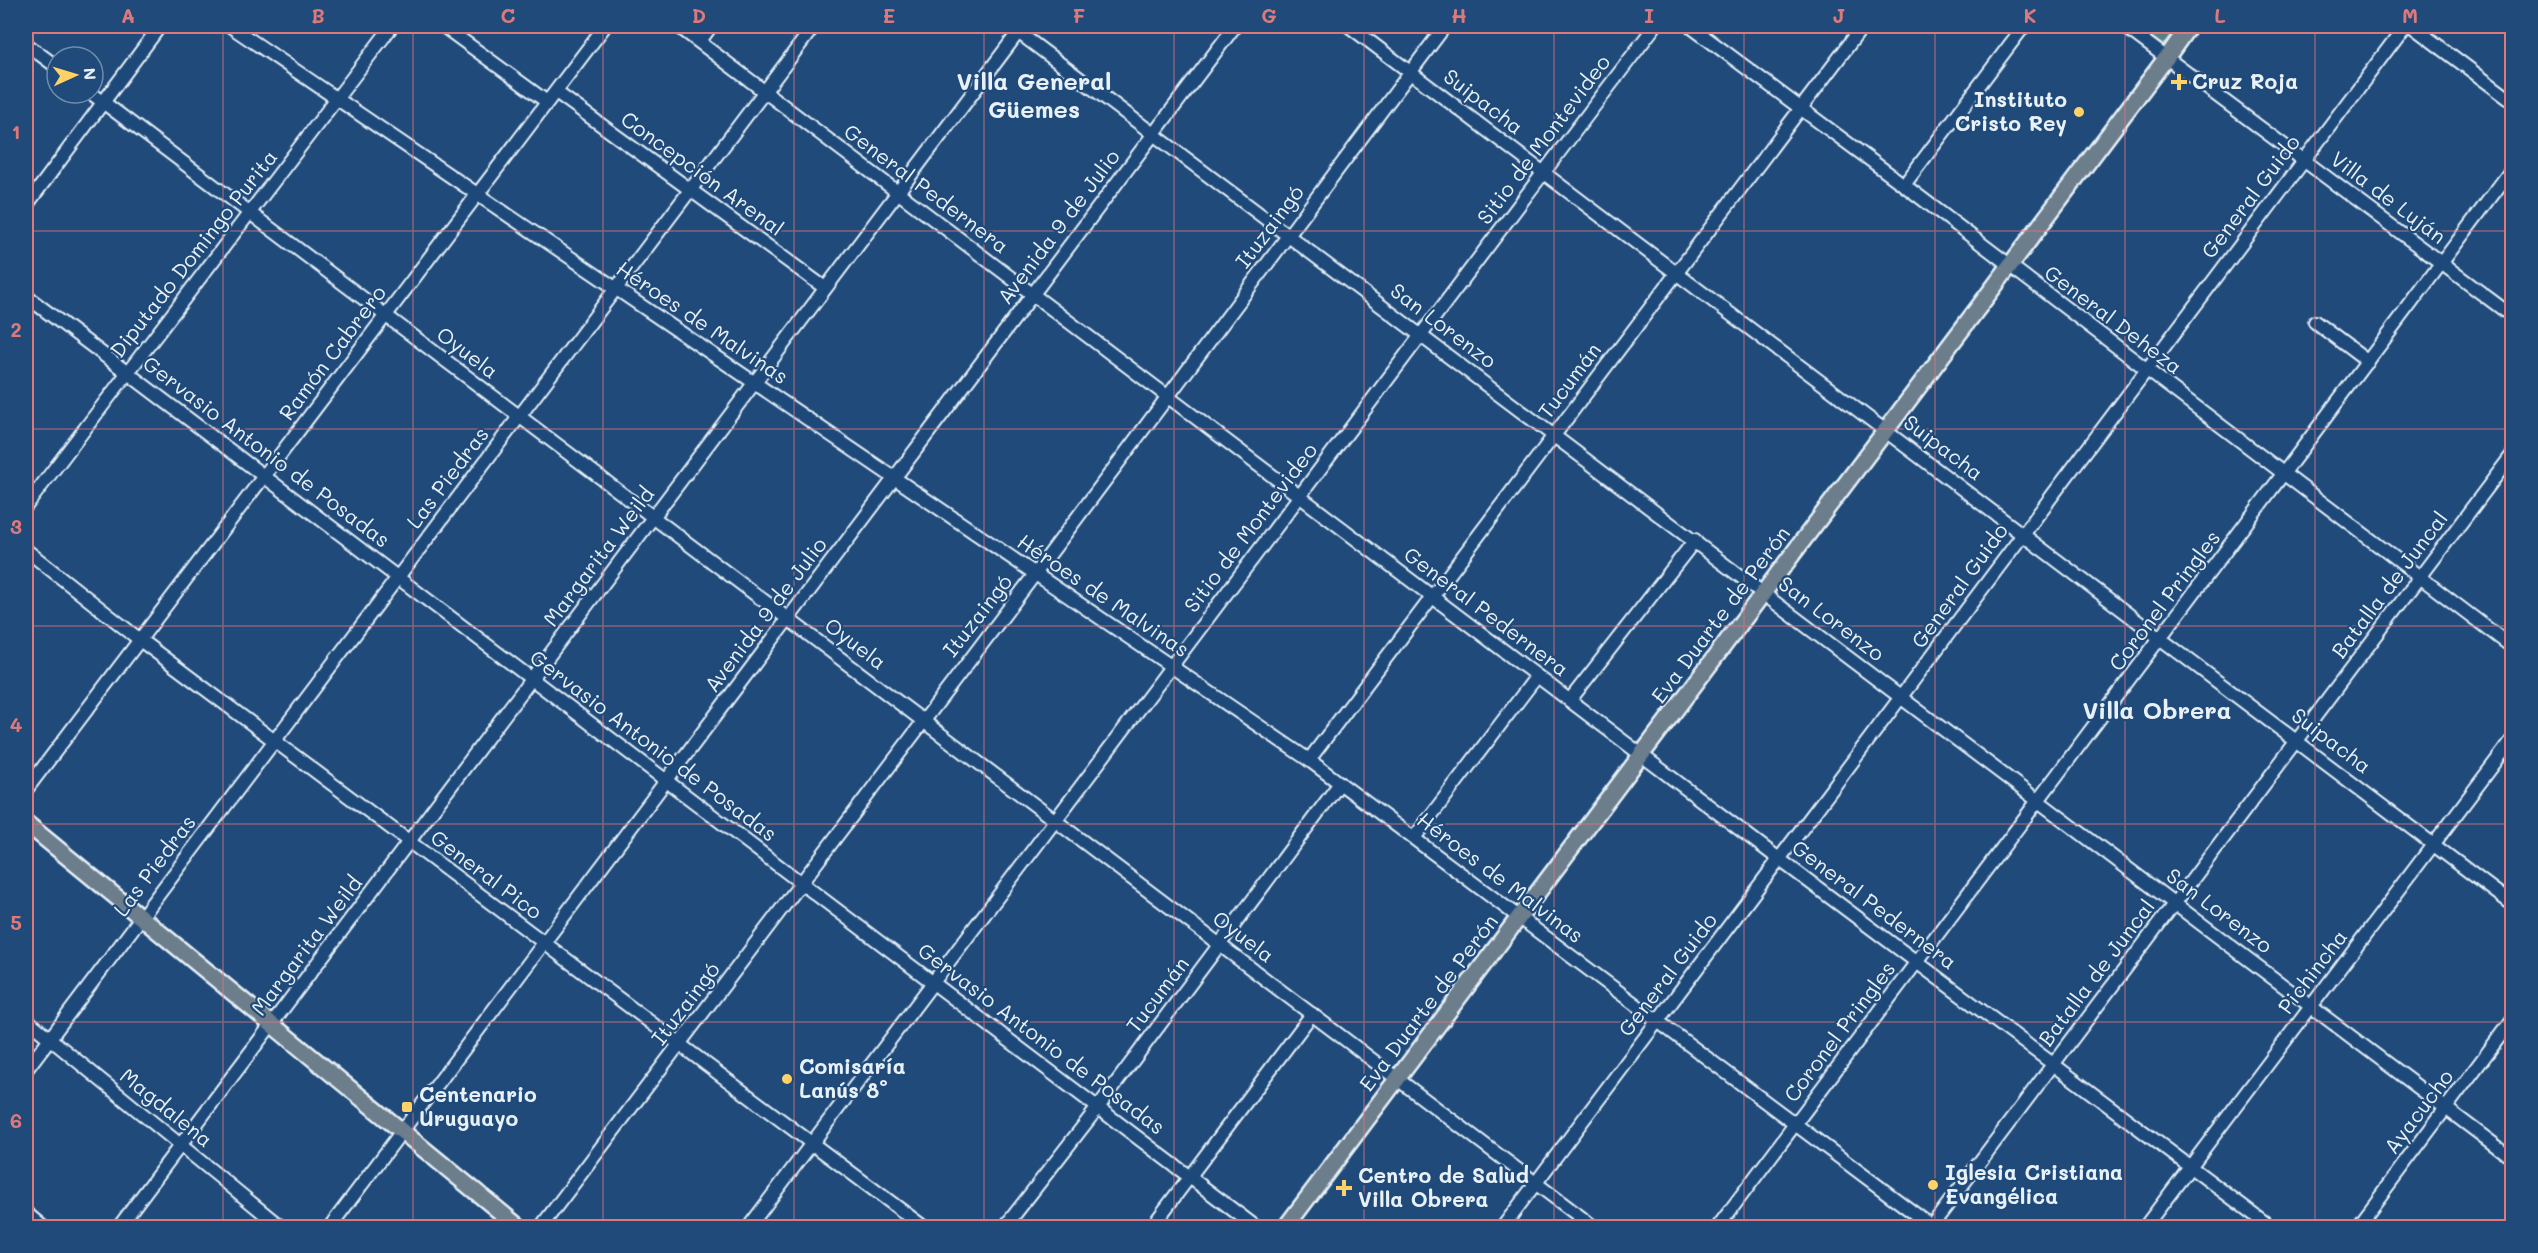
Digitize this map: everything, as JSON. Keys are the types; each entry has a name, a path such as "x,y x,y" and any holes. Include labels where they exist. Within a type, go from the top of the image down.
{"main road":[{"name":"Eva Duarte de Perón","path":"1284,1227 1643,754 2189,26"},
{"path":"26,822 520,1227"}],"street":[{"path":"105,97 160,26"},
{"name":"Héroes de Malvinas","path":"230,26 1309,760 1932,1227"},
{"name":"Diputado Domingo Purita","path":"26,506 392,26"},
{"path":"443,26 547,102"},
{"name":"Ramón Cabrero","path":"26,790 605,26"},
{"name":"General Pedernera","path":"678,26 1032,295 1168,394 1779,859 2271,1227"},
{"path":"700,41 711,26"},
{"name":"Las Piedras","path":"26,1070 814,26"},
{"name":"Avenida 9 de Julio","path":"328,1227 1235,26"},
{"name":"Suipacha","path":"1349,26 2299,740 2512,904"},
{"name":"Ituzaingó","path":"540,1227 1035,574 1444,26"},
{"name":"Sitio de Montevideo","path":"748,1227 1655,26"},
{"name":"General Deheza","path":"1690,26 1904,185 2512,647"},
{"name":"Tucumán","path":"1309,760 1863,26"},
{"path":"1904,185 2025,26"},
{"name":"Villa de Luján","path":"2124,26 2512,316"},
{"name":"General Guido","path":"1502,1227 2405,26"},
{"path":"2412,26 2512,101"},
{"name":"San Lorenzo","path":"1018,28 2512,1158"},
{"name":"Margarita Weild","path":"118,1227 533,680 1018,28"},
{"path":"26,44 45,58"},
{"name":"Concepción Arenal","path":"556,92 825,288"},
{"name":"Oyuela","path":"105,103 1595,1227"},
{"path":"26,206 99,105"},
{"name":"Coronel Pringles","path":"1717,1227 2512,169"},
{"name":"Gervasio Antonio de Posadas","path":"26,296 1257,1227"},
{"path":"2315,322 2368,362"},
{"name":"Batalla de Juncal","path":"1932,1227 2512,455"},
{"path":"1570,700 1695,540"},
{"name":"General Pico","path":"26,550 140,640 925,1227"},
{"path":"1414,838 1537,676"},
{"name":"Pichincha","path":"2144,1227 2512,740"},
{"name":"Tucumán","path":"1004,1227 1099,1106 1340,783"},
{"path":"1151,1227 1312,1014"},
{"name":"Magdalena","path":"26,1019 282,1227"},
{"name":"Ayacucho","path":"2356,1227 2512,1020"},
{"path":"26,1213 44,1227"}],"green space":[{"path":"2136,26 2177,26 2163,45"}],"place":[{"name":"Cruz Roja","path":"2179,82"},
{"name":"Instituto Cristo Rey","path":"2079,112"},
{"name":"Comisaría Lanús 8°","path":"787,1079"},
{"name":"Centenario Uruguayo","path":"407,1107"},
{"name":"Iglesia Cristiana Evangélica","path":"1933,1185"},
{"name":"Centro de Salud Villa Obrera","path":"1344,1188"}],"district":[{"name":"Villa General Güemes","path":"1034,96"},
{"name":"Villa Obrera","path":"2157,711"}]}
